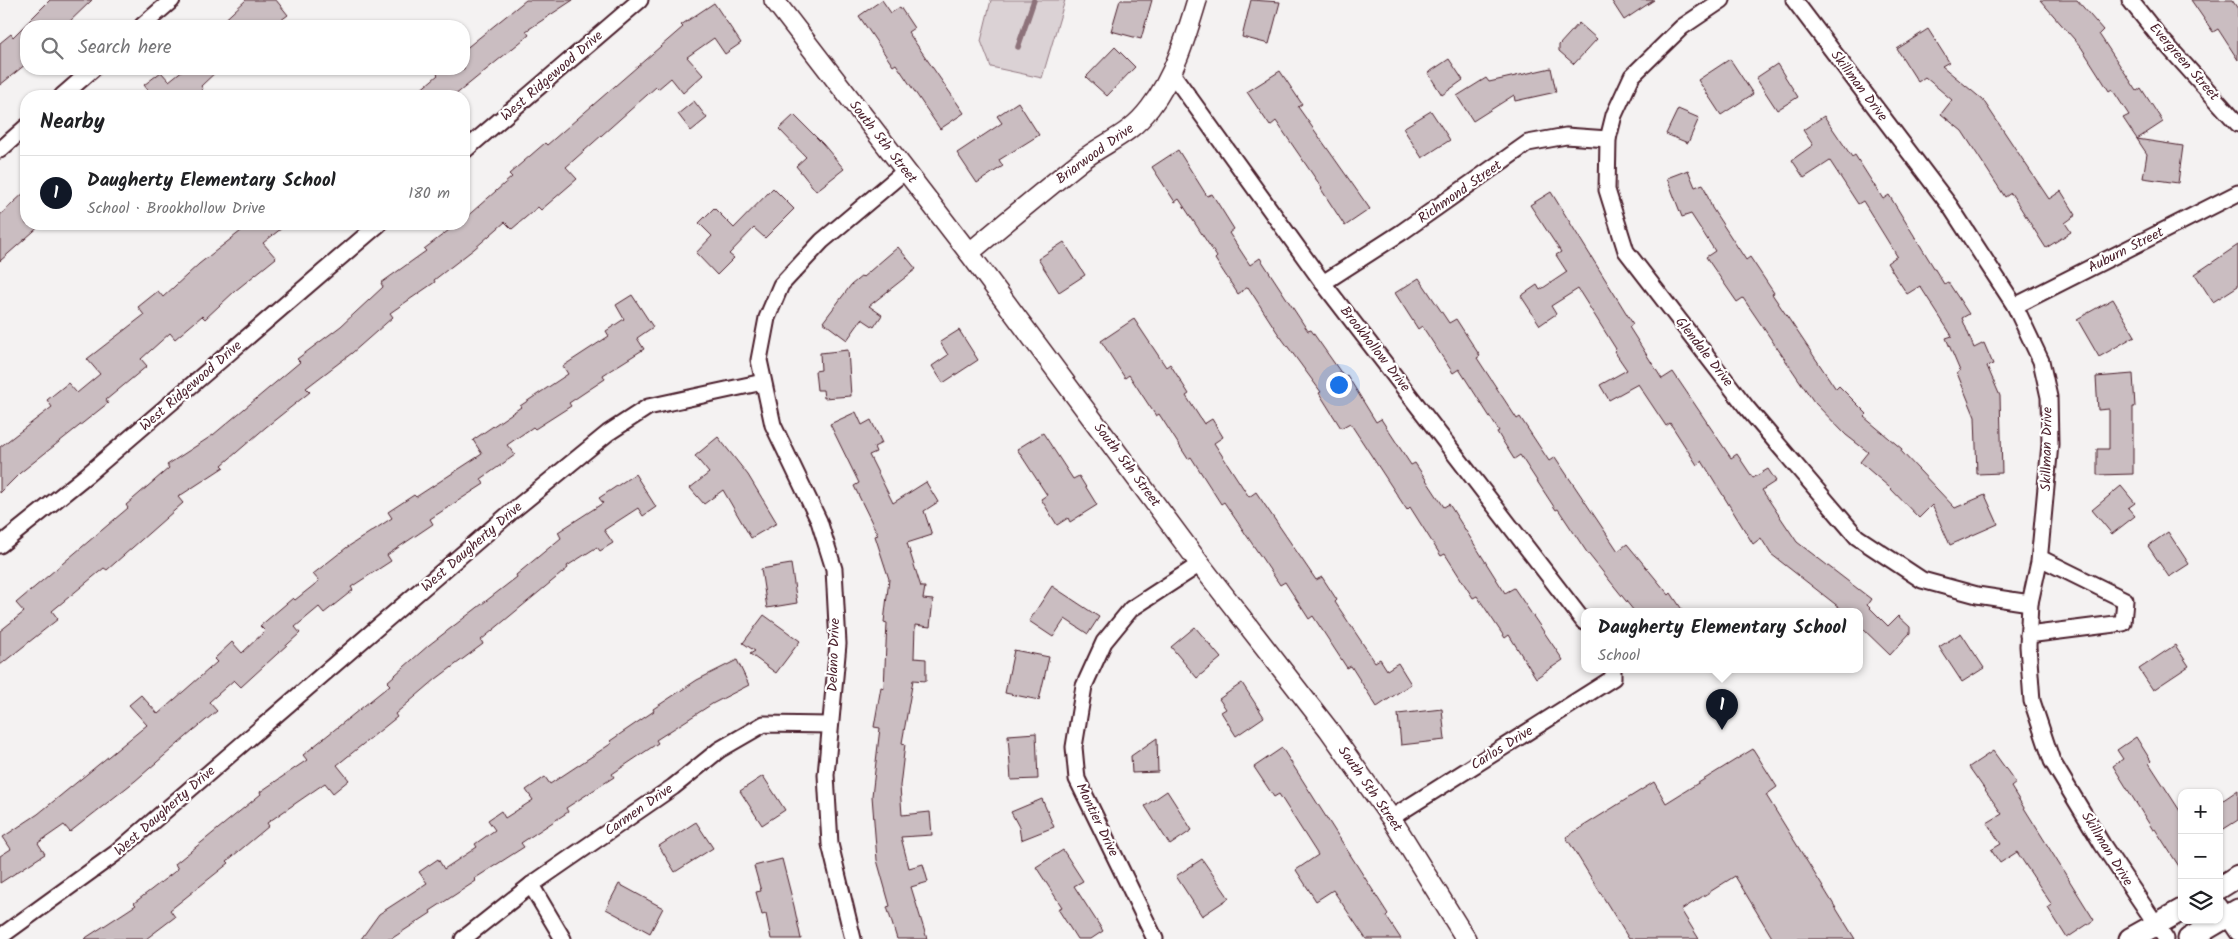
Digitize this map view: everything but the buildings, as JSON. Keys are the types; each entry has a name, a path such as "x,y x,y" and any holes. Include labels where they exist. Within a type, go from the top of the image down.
{"main road":[{"path":"2223,885 2238,876"},
{"path":"2130,939 2161,932 2178,914"},
{"path":"2189,939 2231,916"}],"street":[{"path":"149,20 172,0"},
{"name":"West Ridgewood Drive","path":"470,146 640,0"},
{"name":"South 5th Street","path":"774,0 969,253 1200,564 1329,730 1391,818 1466,939"},
{"name":"Briarwood Drive","path":"969,253 1083,160 1131,130 1151,107 1171,72 1182,49 1197,0"},
{"name":"Glendale Drive","path":"1722,0 1682,27 1632,76 1614,115 1608,139 1607,190 1626,251 1747,408 1857,537 1922,580 1977,595 2030,604"},
{"name":"Skillman Drive","path":"1794,0 1950,206 2015,306 2041,361 2048,397 2050,444 2040,558 2030,604 2028,635 2032,701 2052,761 2102,844 2161,932"},
{"name":"Evergreen Street","path":"2130,0 2157,34 2238,124"},
{"name":"Brookhollow Drive","path":"1171,72 1323,283 1581,618"},
{"path":"69,90 86,75"},
{"path":"0,150 20,132"},
{"name":"Richmond Street","path":"1323,283 1402,232 1528,143 1566,136 1608,139"},
{"path":"763,382 759,360 767,318 781,285 822,241 905,171"},
{"name":"Auburn Street","path":"2015,306 2238,193"},
{"name":"West Ridgewood Drive","path":"0,545 87,475 372,230"},
{"name":"Delano Drive","path":"763,382 773,425 819,521 834,570 838,644 826,775 830,844 853,939"},
{"name":"West Daugherty Drive","path":"0,937 116,853 510,513 608,433 648,408 763,382"},
{"path":"2028,635 2123,623 2125,600 2040,558"},
{"name":"Montier Drive","path":"1155,939 1077,779 1074,747 1084,686 1104,642 1131,609 1200,564"},
{"name":"Carlos Drive","path":"1391,818 1613,673"},
{"name":"Carmen Drive","path":"463,939 532,885 672,787 719,750 764,724 830,725"},
{"path":"532,885 563,939"}],"shaded area":[{"path":"991,0 1065,0 1042,78 991,67 981,41"}],"waterway":[{"path":"1018,47 1034,0"}],"place":[{"name":"Daugherty Elementary School","path":"1722,730"}]}
